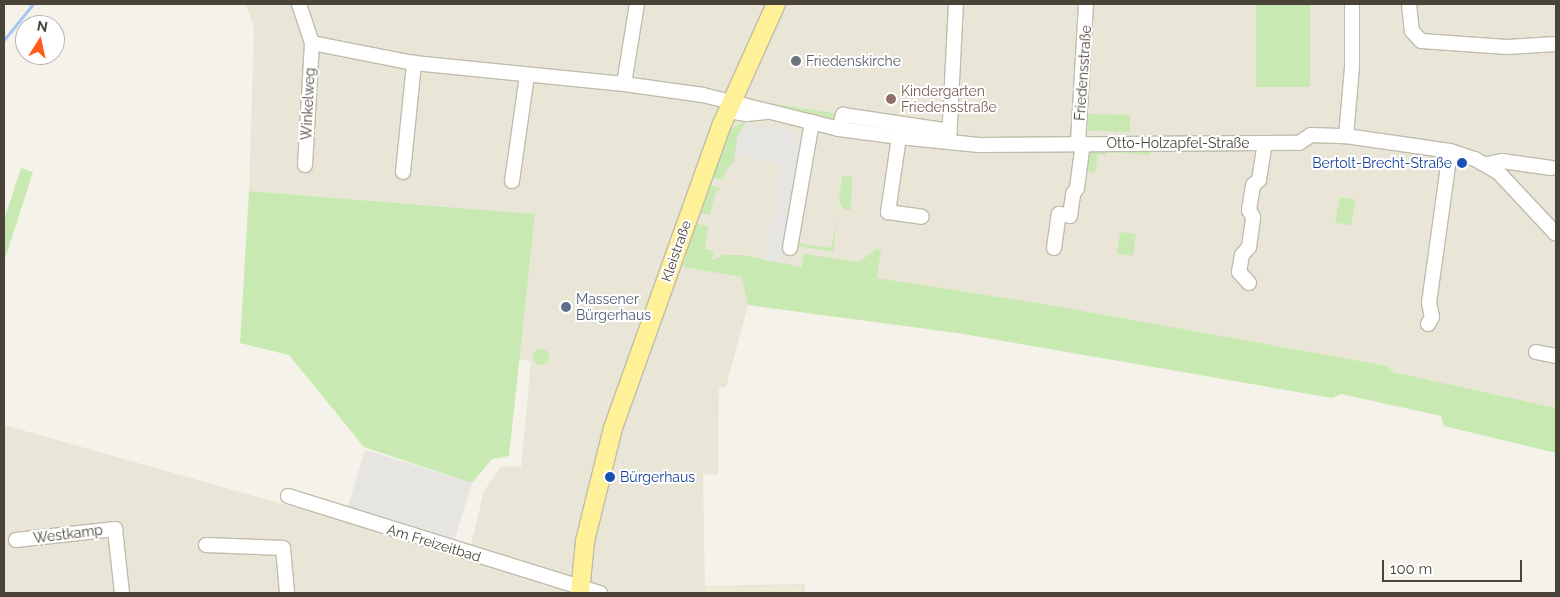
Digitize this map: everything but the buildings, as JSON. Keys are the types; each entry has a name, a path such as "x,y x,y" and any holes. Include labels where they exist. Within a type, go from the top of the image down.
{"main road":[{"name":"Kleistraße","path":"580,590 585,541 613,428 730,105 776,4"}],"street":[{"name":"Winkelweg","path":"298,4 312,43 305,165"},
{"path":"624,84 637,4"},
{"path":"839,129 843,115 949,136 956,4"},
{"name":"Friedensstraße","path":"1054,248 1059,214 1070,216 1073,194 1077,188 1086,4"},
{"path":"1346,136 1352,67 1352,4"},
{"path":"1409,4 1412,31 1421,41 1507,47 1556,44"},
{"path":"312,43 414,64 624,84 730,105"},
{"path":"404,172 414,64"},
{"path":"512,181 527,76"},
{"name":"Otto-Holzapfel-Straße","path":"730,105 839,129 900,137 949,136 979,145 1299,143 1310,136 1346,136 1450,151 1486,164 1517,190 1556,234"},
{"path":"790,248 812,122"},
{"path":"900,137 888,212 922,217"},
{"path":"1249,282 1239,272 1242,255 1249,247 1253,217 1249,210 1253,185 1259,180 1265,143"},
{"path":"1428,324 1432,317 1429,303 1450,151"},
{"path":"1486,164 1502,161 1552,168"},
{"path":"1536,352 1556,356"},
{"name":"Am Freizeitbad","path":"288,496 580,590 600,593"},
{"name":"Westkamp","path":"16,540 115,528 122,593"},
{"path":"206,545 283,548 287,593"}],"shaded area":[{"path":"246,4 1556,4 1556,408 1393,372 1388,366 1044,304 745,258 743,277 748,305 726,387 719,388 718,475 703,474 705,586 805,584 805,593 4,593 4,425 424,544 467,561 484,491 501,466 521,467 531,361 519,360 535,214 249,191 254,28"},
{"path":"745,124 795,132 794,141 801,143 782,262 765,260 781,163 735,155 738,134"},
{"path":"365,450 472,483 455,539 348,506"},
{"path":"801,586 801,593 705,593 705,588"}],"green space":[{"path":"1256,4 1310,4 1310,87 1256,87"},
{"path":"751,98 758,101 839,114 836,123 749,101"},
{"path":"1088,114 1130,115 1130,132 1088,131"},
{"path":"745,121 743,130 738,134 734,161 724,173 723,180 712,178 731,129"},
{"path":"1091,150 1150,150 1149,155 1107,152 1106,156 1098,154 1095,174 1085,170 1087,154"},
{"path":"21,168 33,172 4,262 4,220"},
{"path":"842,176 852,177 851,211 843,209 839,200"},
{"path":"709,185 721,188 715,193 710,215 699,213"},
{"path":"249,191 535,214 509,456 492,459 472,483 364,447 289,355 240,343"},
{"path":"1340,197 1356,200 1351,226 1335,223"},
{"path":"837,218 833,252 794,245 795,234 799,235 798,243 831,248"},
{"path":"695,224 708,226 705,249 714,251 712,260 724,255 741,255 802,267 804,254 859,262 876,249 881,250 877,278 1044,304 1388,366 1393,372 1556,408 1556,453 1444,426 1441,416 1341,394 1332,398 957,333 748,305 742,277 683,267"},
{"path":"1120,232 1136,234 1133,256 1117,254"},
{"path":"541,349 549,357 541,365 533,357"}],"waterway":[{"path":"4,40 33,4"}],"place":[{"name":"Friedenskirche","path":"796,61"},
{"name":"Kindergarten Friedensstraße","path":"891,99"},
{"name":"Bertolt-Brecht-Straße","path":"1462,163"},
{"name":"Massener Bürgerhaus","path":"566,307"},
{"name":"Bürgerhaus","path":"610,477"}]}
